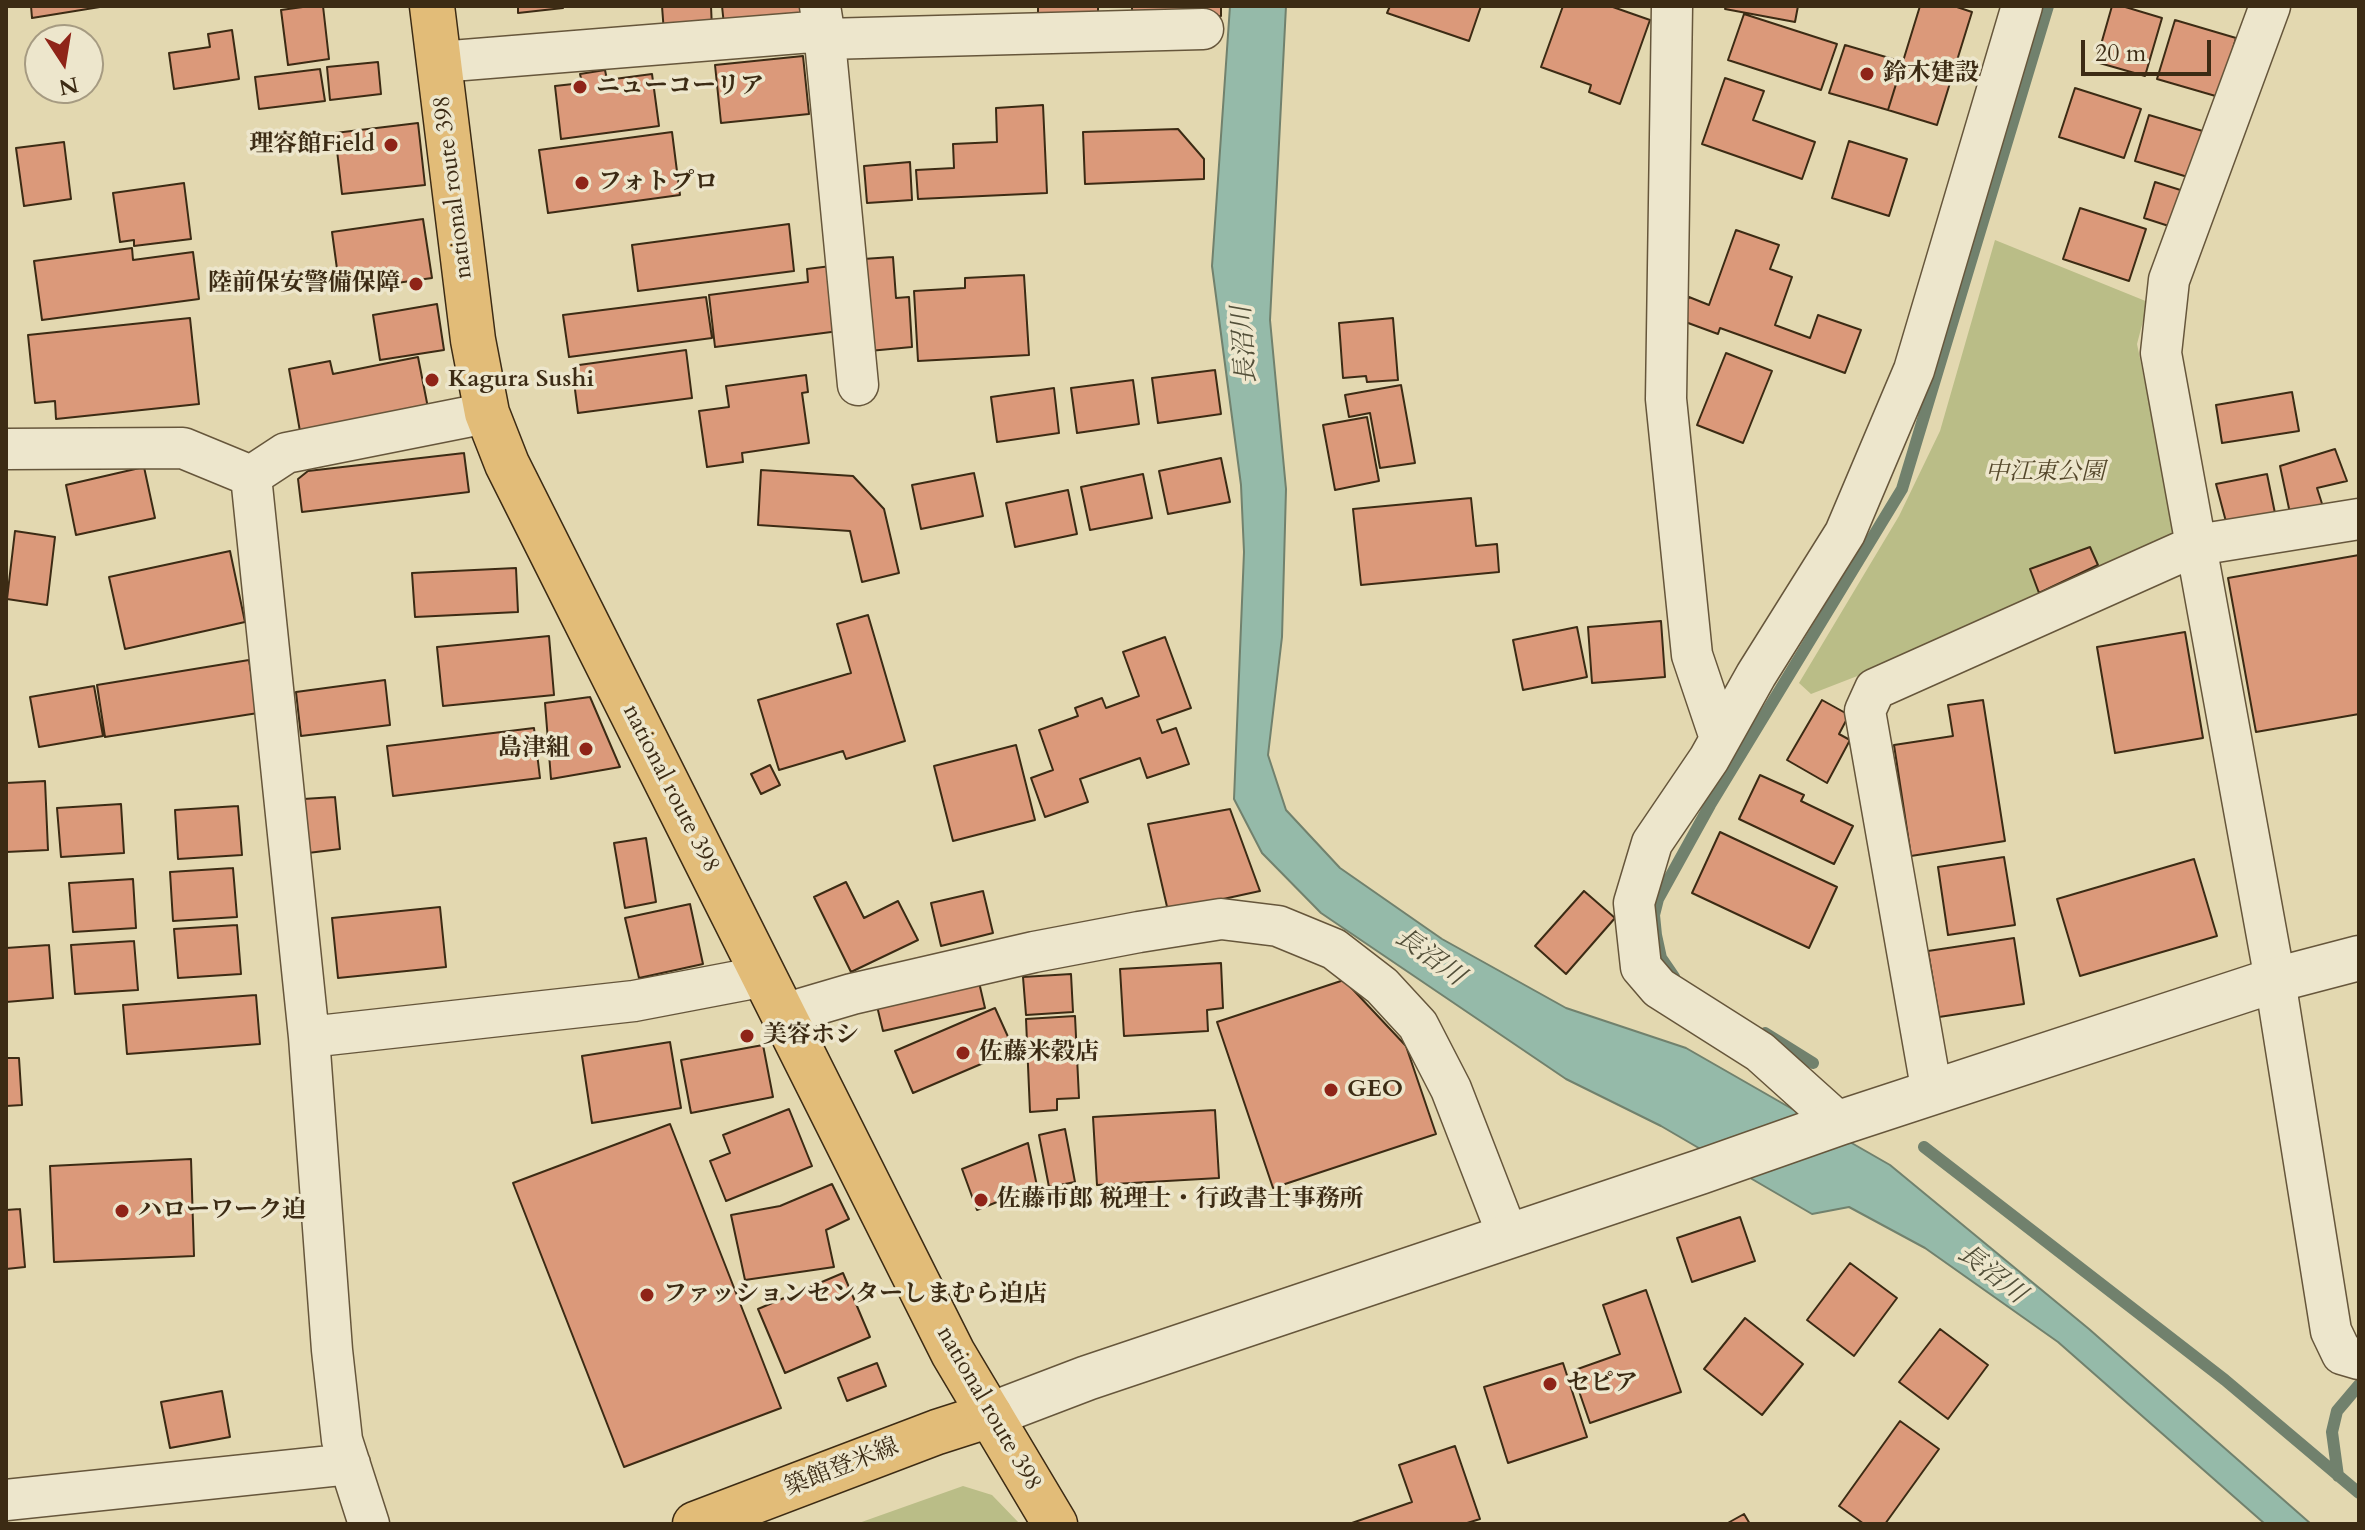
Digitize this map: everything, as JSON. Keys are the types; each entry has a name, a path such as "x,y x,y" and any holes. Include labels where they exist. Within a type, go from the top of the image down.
{"main road":[{"name":"national route 398","path":"432,6 471,326 487,413 507,464 953,1353 1055,1524"},
{"name":"築館登米線","path":"695,1524 937,1432 990,1415"}],"street":[{"path":"1672,6 1666,399 1692,655 1720,738"},
{"path":"1839,1123 1760,1052 1659,988 1641,967 1634,903 1652,843 1845,533 1914,370 2022,6"},
{"path":"2270,6 2169,280 2161,353 2275,980 2344,1312 2331,1331 2351,1356"},
{"path":"823,25 858,385"},
{"path":"439,62 823,25 1203,29"},
{"path":"251,476 286,453 487,413"},
{"path":"6,449 183,448 251,476"},
{"path":"251,476 309,1037 332,1350 342,1440 369,1524"},
{"path":"1932,1093 1865,711 1875,689 2197,545 2359,519"},
{"path":"784,1014 852,994 1034,952 1139,932 1221,919 1278,926 1334,949 1382,986 1418,1025 1451,1089 1508,1236"},
{"path":"990,1415 1087,1378 1839,1123 2275,980 2359,958"},
{"path":"309,1037 634,1001 765,976"},
{"path":"6,1500 350,1464"}],"green space":[{"name":"中江東公園","path":"1995,240 2148,302 2137,344 2177,540 1811,694 1799,683 1899,516 1940,431"},
{"path":"963,1486 992,1495 1020,1524 856,1524"}],"water":[{"name":"長沼川","path":"1230,6 1286,6 1270,320 1286,489 1282,637 1268,755 1286,810 1340,868 1442,939 1566,1008 1686,1048 1890,1165 2089,1329 2311,1524 2265,1524 2058,1342 1925,1248 1849,1207 1812,1214 1661,1126 1566,1079 1321,913 1262,853 1234,799 1244,552 1241,485 1212,266"}],"building":[{"path":"31,6 106,6 32,18"},
{"path":"323,6 329,59 288,65 281,10"},
{"path":"518,6 563,6 563,8 518,13"},
{"path":"662,6 711,6 712,29 664,33"},
{"path":"722,6 803,6 804,19 724,25"},
{"path":"1038,6 1098,6 1098,18 1038,19"},
{"path":"1132,6 1221,6 1221,16 1132,18"},
{"path":"1390,6 1481,6 1469,41 1387,13"},
{"path":"1563,6 1610,6 1650,20 1620,104 1589,92 1591,85 1541,67"},
{"path":"1726,6 1798,6 1795,22 1725,9"},
{"path":"1920,6 1954,6 1972,12 1937,125 1888,110"},
{"path":"2112,6 2162,18 2145,76 2096,62"},
{"path":"1744,14 1837,44 1821,90 1728,60"},
{"path":"2175,20 2236,38 2219,97 2157,79"},
{"path":"232,30 239,79 174,89 169,53 210,47 208,34"},
{"path":"1845,45 1903,62 1888,110 1829,93"},
{"path":"803,56 809,114 721,123 715,65"},
{"path":"378,62 381,94 330,100 327,67"},
{"path":"320,69 325,101 259,109 255,77"},
{"path":"605,70 607,80 652,74 659,126 561,139 555,86 582,83 580,74"},
{"path":"1725,78 1764,91 1753,120 1815,142 1802,179 1702,144"},
{"path":"2075,88 2141,109 2124,158 2059,137"},
{"path":"1043,105 1047,193 918,199 916,170 954,168 953,144 997,142 996,108"},
{"path":"2149,115 2206,132 2191,178 2135,161"},
{"path":"418,123 425,185 342,194 335,133"},
{"path":"1178,129 1204,159 1204,179 1085,184 1083,132"},
{"path":"672,132 680,195 548,213 539,150"},
{"path":"1849,141 1907,159 1889,216 1832,198"},
{"path":"64,142 71,199 24,206 16,148"},
{"path":"910,162 912,200 867,203 864,166"},
{"path":"2155,182 2190,193 2178,229 2144,218"},
{"path":"184,183 191,239 134,246 134,240 120,242 113,193"},
{"path":"2080,208 2146,229 2129,281 2063,259"},
{"path":"423,219 432,278 340,291 332,232"},
{"path":"789,224 794,271 638,291 632,245"},
{"path":"1736,230 1779,245 1770,269 1792,277 1775,325 1810,338 1818,315 1861,330 1845,373 1720,328 1718,334 1680,320 1689,297 1709,305"},
{"path":"132,248 133,260 193,252 199,299 42,320 34,261"},
{"path":"893,257 896,298 909,297 912,347 869,351 863,259"},
{"path":"831,266 839,331 715,347 709,295 808,282 807,269"},
{"path":"1024,275 1029,355 918,361 914,291 965,288 965,278"},
{"path":"706,297 712,338 569,357 563,315"},
{"path":"437,304 444,350 380,360 373,315"},
{"path":"190,318 199,404 56,419 55,401 35,403 28,335"},
{"path":"1393,318 1398,380 1367,382 1366,376 1343,378 1339,323"},
{"path":"686,350 692,398 578,413 572,366"},
{"path":"1726,353 1772,371 1743,443 1697,425"},
{"path":"418,357 429,413 301,437 289,369 330,361 333,374"},
{"path":"1215,370 1221,414 1158,423 1152,378"},
{"path":"806,375 808,392 802,393 809,443 742,453 743,462 707,467 699,411 729,407 726,386"},
{"path":"1133,380 1139,424 1077,433 1071,388"},
{"path":"1401,385 1415,463 1380,468 1370,413 1349,417 1345,395"},
{"path":"1054,388 1059,433 997,442 991,397"},
{"path":"2292,392 2299,431 2222,443 2216,405"},
{"path":"1367,417 1379,481 1335,490 1323,425"},
{"path":"2335,449 2347,481 2317,488 2324,510 2291,518 2280,466"},
{"path":"464,453 469,492 302,512 298,479 308,471"},
{"path":"1221,458 1230,502 1168,514 1159,471"},
{"path":"144,467 155,518 76,535 66,485"},
{"path":"761,470 853,476 884,509 899,573 862,582 850,531 758,525"},
{"path":"974,473 983,516 921,529 912,485"},
{"path":"1143,474 1152,518 1090,530 1081,487"},
{"path":"2267,474 2277,523 2229,533 2216,484"},
{"path":"1068,490 1077,534 1015,547 1006,503"},
{"path":"1471,498 1476,546 1497,544 1499,572 1361,585 1353,509"},
{"path":"15,531 55,537 47,605 7,599"},
{"path":"2090,547 2098,565 2039,593 2030,569"},
{"path":"230,551 245,622 125,649 109,577"},
{"path":"2359,555 2359,714 2256,732 2228,578"},
{"path":"516,568 518,612 415,617 412,573"},
{"path":"868,615 905,741 846,759 843,751 779,770 758,700 851,673 837,624"},
{"path":"1661,621 1665,677 1592,683 1588,627"},
{"path":"1577,627 1587,677 1523,690 1513,640"},
{"path":"2185,632 2203,738 2115,753 2097,647"},
{"path":"549,636 554,695 443,706 437,647"},
{"path":"1165,637 1191,708 1157,720 1162,733 1176,728 1189,764 1147,778 1140,758 1080,779 1088,802 1045,817 1031,778 1053,770 1039,730 1078,716 1075,708 1102,698 1106,708 1139,696 1123,652"},
{"path":"249,660 258,713 105,737 97,685"},
{"path":"385,680 390,725 301,736 296,692"},
{"path":"94,686 103,736 39,747 30,697"},
{"path":"590,697 620,767 551,779 545,703"},
{"path":"1822,700 1849,715 1839,734 1850,740 1827,783 1787,760"},
{"path":"1983,700 2005,841 1911,856 1894,745 1953,736 1948,705"},
{"path":"534,728 540,778 393,796 387,746"},
{"path":"1016,745 1035,820 953,841 934,766"},
{"path":"770,765 780,785 761,794 751,774"},
{"path":"1760,775 1804,795 1801,801 1853,826 1834,864 1739,819"},
{"path":"45,781 48,850 6,852 6,783"},
{"path":"335,797 340,849 308,853 303,799"},
{"path":"121,804 124,853 61,857 57,808"},
{"path":"238,806 242,855 178,859 175,810"},
{"path":"1230,809 1260,891 1168,911 1148,824"},
{"path":"1720,832 1837,887 1809,948 1692,893"},
{"path":"646,838 656,902 625,908 614,843"},
{"path":"2004,857 2015,925 1948,935 1938,867"},
{"path":"2194,859 2217,936 2080,976 2057,899"},
{"path":"233,868 237,917 173,921 170,872"},
{"path":"133,879 136,928 73,932 69,883"},
{"path":"846,882 864,918 898,901 918,940 851,972 814,897"},
{"path":"983,891 993,933 941,946 931,903"},
{"path":"1584,891 1615,918 1566,974 1535,946"},
{"path":"690,904 703,964 639,978 625,918"},
{"path":"440,907 446,967 338,978 332,918"},
{"path":"237,925 241,974 178,978 174,929"},
{"path":"2014,938 2024,1004 1939,1017 1928,951"},
{"path":"134,941 138,990 75,994 71,945"},
{"path":"49,945 53,998 6,1002 6,948"},
{"path":"1221,963 1223,1008 1207,1010 1208,1031 1124,1036 1120,969"},
{"path":"1071,974 1073,1012 1026,1015 1023,977"},
{"path":"978,978 985,1008 883,1031 876,1002"},
{"name":"GEO","path":"1344,980 1406,1046 1436,1134 1273,1188 1217,1022"},
{"path":"256,995 260,1044 127,1054 123,1005"},
{"path":"995,1008 1014,1050 913,1093 895,1051"},
{"path":"1075,1016 1079,1098 1057,1099 1057,1110 1030,1112 1026,1019"},
{"path":"670,1042 681,1108 592,1123 582,1056"},
{"path":"763,1045 773,1097 691,1113 681,1060"},
{"path":"6,1058 19,1058 22,1105 6,1106"},
{"path":"789,1109 812,1166 726,1201 710,1161 730,1153 723,1135"},
{"path":"1215,1110 1219,1178 1097,1185 1093,1117"},
{"name":"ファッションセンターしまむら迫店","path":"670,1124 781,1408 624,1467 513,1183"},
{"path":"1065,1129 1075,1182 1049,1187 1039,1135"},
{"path":"1028,1143 1037,1186 977,1210 962,1169"},
{"name":"ハローワーク迫","path":"191,1159 194,1256 54,1262 50,1166"},
{"path":"832,1184 849,1219 826,1230 834,1267 745,1280 731,1215 780,1206"},
{"path":"20,1209 25,1267 6,1269 6,1210"},
{"path":"1740,1217 1755,1261 1692,1282 1677,1238"},
{"path":"1850,1263 1897,1298 1854,1356 1807,1320"},
{"path":"843,1273 870,1337 785,1373 758,1309"},
{"path":"1646,1290 1681,1392 1590,1423 1572,1371 1620,1354 1603,1305"},
{"path":"1745,1318 1803,1364 1762,1415 1704,1369"},
{"path":"1940,1329 1988,1365 1948,1419 1899,1382"},
{"path":"877,1363 886,1386 847,1401 838,1378"},
{"path":"1563,1363 1587,1437 1508,1463 1484,1387"},
{"path":"222,1391 230,1437 170,1448 161,1402"},
{"path":"1900,1421 1939,1449 1885,1524 1864,1524 1839,1506"},
{"path":"1455,1446 1480,1519 1464,1524 1349,1524 1412,1502 1399,1465"},
{"path":"1744,1514 1750,1524 1726,1524"}],"waterway":[{"path":"1674,977 1661,958 1656,935 1654,915 1658,899 1710,805 1902,489 2048,6"},
{"path":"1765,1033 1813,1063"},
{"path":"1924,1147 2225,1380 2359,1493"},
{"path":"2338,1476 2332,1432 2337,1411 2359,1385"}],"place":[{"name":"鈴木建設","path":"1867,74"},
{"name":"ニューコーリア","path":"580,87"},
{"name":"理容館Field","path":"391,145"},
{"name":"フォトプロ","path":"582,183"},
{"name":"陸前保安警備保障","path":"416,284"},
{"name":"Kagura Sushi","path":"432,380"},
{"name":"島津組","path":"586,749"},
{"name":"美容ホシ","path":"747,1036"},
{"name":"佐藤米穀店","path":"963,1053"},
{"name":"GEO","path":"1331,1090"},
{"name":"佐藤市郎 税理士・行政書士事務所","path":"981,1200"},
{"name":"ハローワーク迫","path":"122,1211"},
{"name":"ファッションセンターしまむら迫店","path":"647,1295"},
{"name":"セピア","path":"1550,1384"}]}
